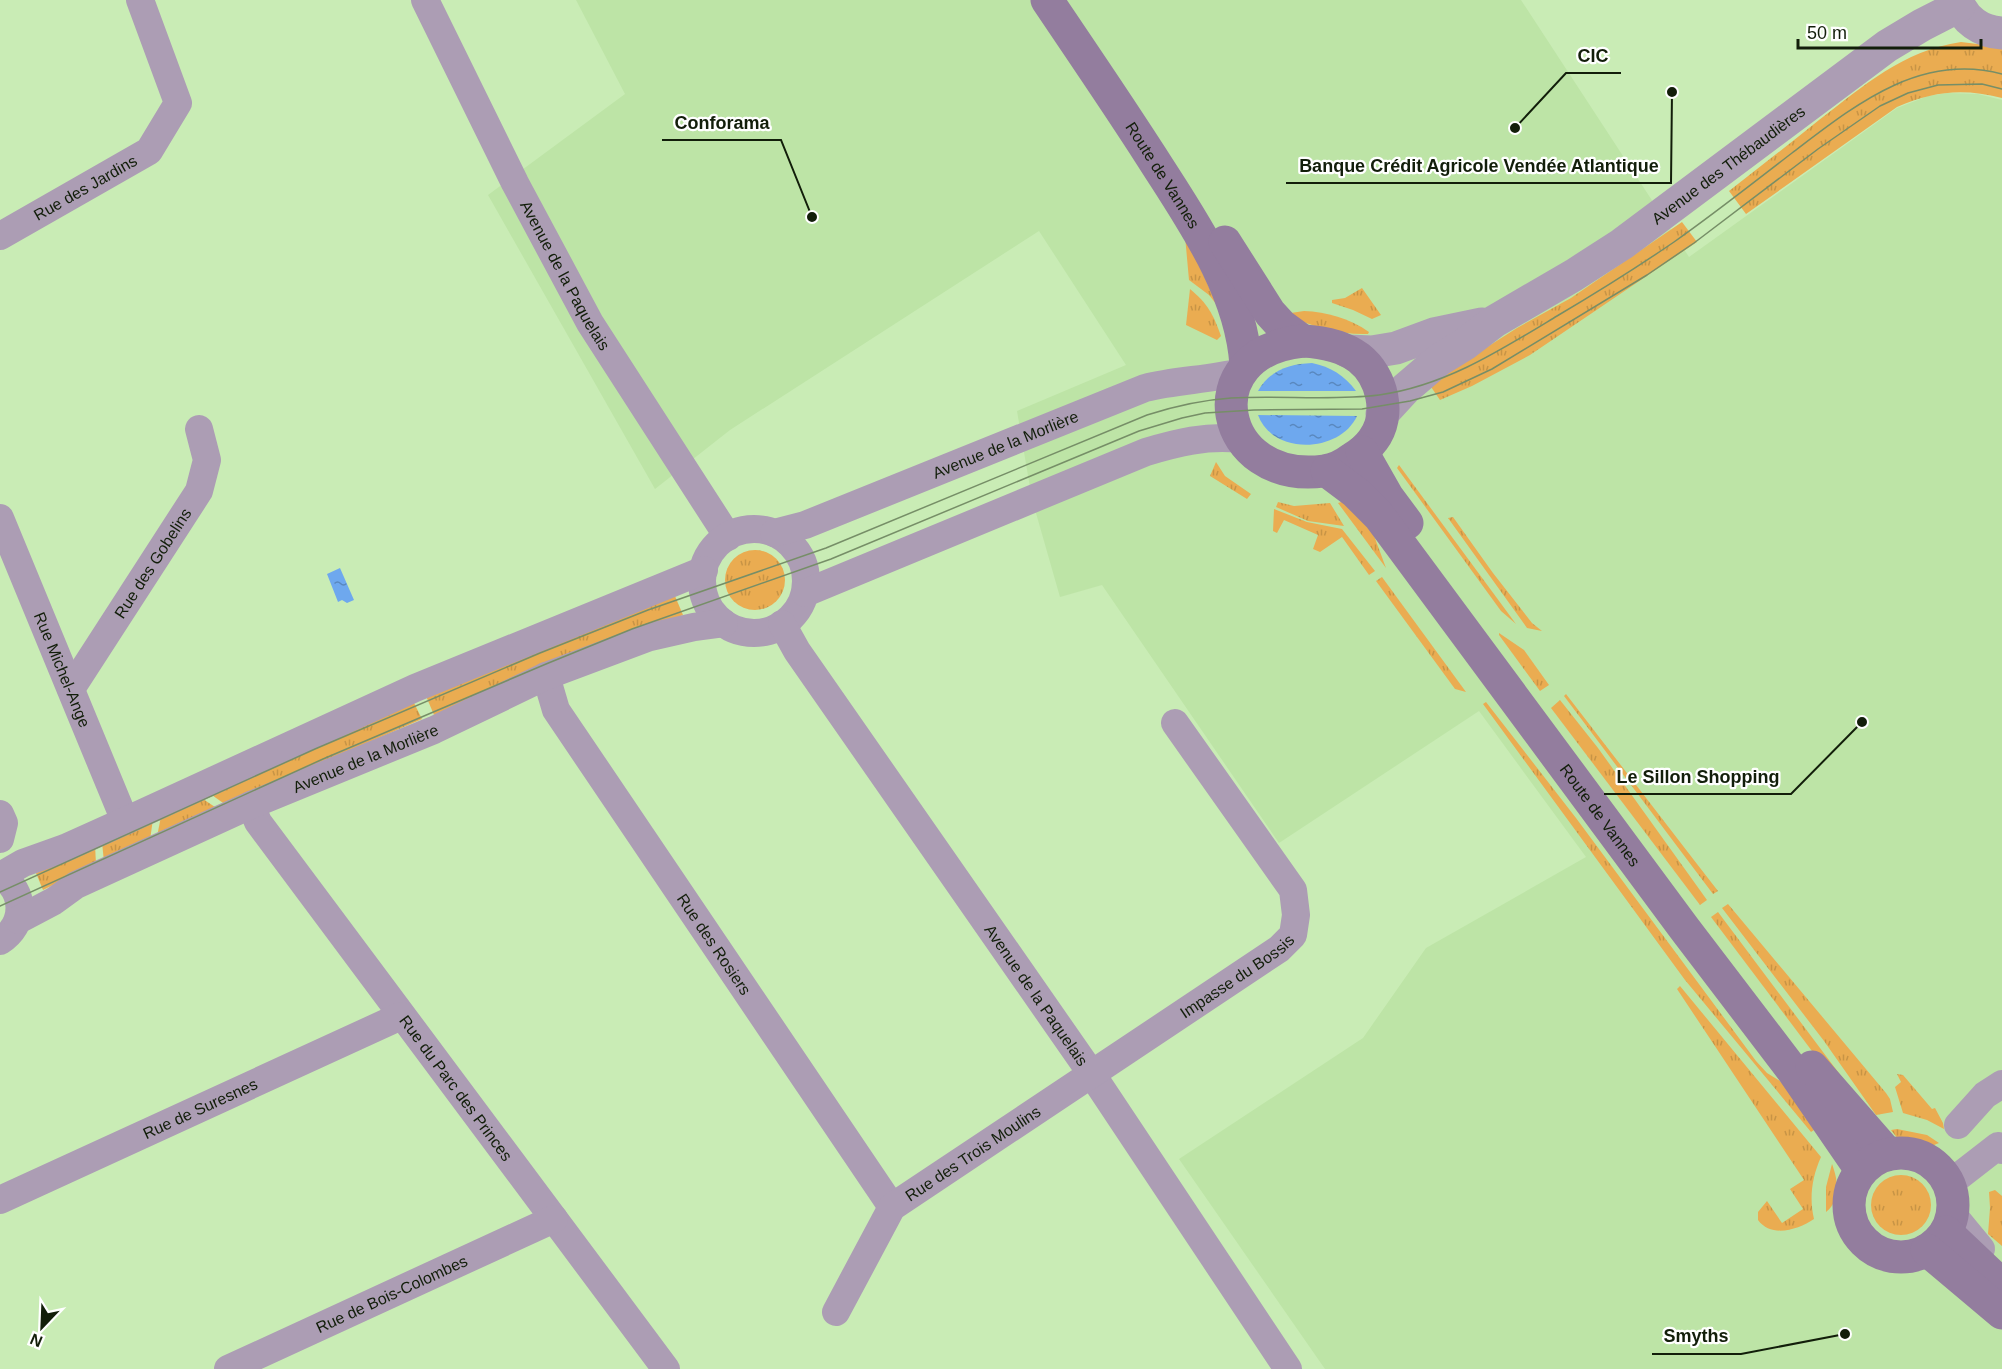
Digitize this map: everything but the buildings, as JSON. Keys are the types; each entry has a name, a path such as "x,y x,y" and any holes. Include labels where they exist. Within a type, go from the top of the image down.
{"main road":[{"name":"Route de Vannes","path":"1047,0 1120,109 1207,247 1237,310 1245,343 1243,368"},
{"name":"Route de Vannes","path":"1069,0 1270,313 1281,325 1303,341"},
{"path":"1303,341 1319,342 1347,351 1359,358 1375,375 1381,394 1382,414 1379,430 1374,440 1362,453 1327,471 1298,471 1279,467 1259,458 1240,439 1235,428 1232,398 1234,387 1243,368 1270,348 1284,343 1303,341"},
{"name":"Route de Vannes","path":"1362,453 1387,496 1808,1062 1888,1154"},
{"name":"Route de Vannes","path":"1327,471 1355,492 1378,516 1793,1071 1861,1170"},
{"path":"1944,1220 1910,1257 1888,1256 1871,1247 1859,1236 1852,1223 1849,1206 1851,1190 1861,1170 1874,1160 1888,1154 1905,1152 1924,1158 1936,1165 1944,1220 2002,1313"},
{"path":"1944,1220 2002,1285"}],"street":[{"name":"Rue des Jardins","path":"0,236 149,151 178,103 140,0"},
{"name":"Avenue de la Paquelais","path":"425,0 515,183 590,323 728,537"},
{"path":"1958,3 1978,27 2002,33"},
{"name":"Avenue des Thébaudières","path":"1382,414 1424,371 1495,321 1622,244 1887,46 1958,3"},
{"name":"Avenue des Thébaudières","path":"1347,351 1372,352 1396,348 1434,334 1495,321"},
{"name":"Avenue de la Morlière","path":"774,533 815,521 1145,388 1166,382 1226,376 1243,368"},
{"name":"Rue des Gobelins","path":"71,689 199,491 207,460 199,429"},
{"path":"805,594 1146,452 1199,438 1240,439"},
{"name":"Rue Michel-Ange","path":"0,518 125,821"},
{"path":"750,529 774,533 789,543 800,557 806,574 805,594 795,613 782,624 768,631 753,633 738,630 724,623 706,599 703,586 704,570 712,551 728,537 750,529"},
{"path":"9,931 20,904 14,886 1,875 23,863 65,848 416,688 704,570"},
{"name":"Avenue de la Morlière","path":"9,931 76,885 251,805 434,730 546,676 650,637 724,623"},
{"name":"Avenue de la Paquelais","path":"782,624 797,651 1090,1073 1288,1369"},
{"name":"Rue des Rosiers","path":"546,676 556,710 892,1207"},
{"name":"Impasse du Bossis","path":"1090,1073 1279,949 1293,935 1296,915 1293,890 1175,723"},
{"name":"Rue du Parc des Princes","path":"251,805 258,822 666,1369"},
{"path":"0,814 4,823 0,839"},
{"name":"Rue de Suresnes","path":"0,1200 401,1016"},
{"name":"Rue des Trois Moulins","path":"836,1312 892,1207 1062,1095 1090,1073"},
{"path":"1958,1125 1985,1095 2002,1084"},
{"path":"2002,1150 1998,1146 1944,1220 2002,1269"},
{"name":"Rue de Bois-Colombes","path":"228,1369 554,1219"}],"shaded area":[{"path":"576,0 1521,0 1689,257 1897,108 1928,96 1947,93 1978,94 2002,100 2002,1369 1325,1369 1179,1159 1363,1038 1426,948 1586,857 1479,711 1279,843 1102,585 1060,597 1032,499 1017,411 1126,365 1039,231 730,430 655,489 488,195 625,94"}],"green space":[{"path":"1961,42 2002,47 2002,98 1961,92 1936,94 1897,107 1746,214 1729,191 1852,94 1885,71 1920,53"},
{"path":"1682,222 1697,242 1530,355 1440,400 1429,384 1517,328 1571,298"},
{"path":"1185,236 1217,305 1209,295 1189,280"},
{"path":"1362,288 1381,315 1372,319 1332,303 1332,300 1345,298"},
{"path":"1190,289 1206,305 1212,315 1221,336 1217,340 1186,325"},
{"path":"1304,311 1338,317 1369,332 1368,334 1357,334 1336,331 1314,326 1284,314"},
{"path":"1216,462 1225,476 1251,494 1247,499 1210,476"},
{"path":"1399,465 1516,624 1501,611 1397,468"},
{"path":"1351,499 1373,533 1386,568 1338,503"},
{"path":"1278,502 1294,506 1330,503 1344,526 1308,521 1276,507"},
{"path":"1274,509 1307,522 1342,529 1375,571 1369,575 1342,537 1320,552 1313,549 1318,535 1284,520 1277,533 1273,531"},
{"path":"1453,517 1532,623 1542,631 1527,628 1448,518"},
{"path":"749,550 761,550 772,555 780,563 785,580 783,592 772,605 761,610 749,610 738,605 730,597 725,586 725,574 730,563 738,555"},
{"path":"1382,577 1466,692 1455,689 1376,581"},
{"path":"675,596 683,615 434,715 426,696"},
{"path":"1499,633 1524,650 1549,685 1540,691"},
{"path":"1566,694 1718,891 1713,894 1564,696"},
{"path":"1560,700 1598,748 1707,900 1700,905 1551,708"},
{"path":"1486,702 1576,818 1756,1061 1788,1090 1814,1130 1811,1132 1685,980 1483,704"},
{"path":"414,703 422,719 226,805 209,793"},
{"path":"200,797 218,809 157,837 161,816"},
{"path":"153,819 150,840 104,862 102,842"},
{"path":"95,845 96,864 43,890 36,873"},
{"path":"1728,904 1886,1093 1893,1112 1876,1115 1824,1041 1722,908"},
{"path":"1718,912 1853,1092 1824,1067 1711,917"},
{"path":"1680,986 1821,1157 1812,1188 1814,1219 1808,1223 1793,1229 1777,1230 1763,1226 1758,1220 1758,1212 1767,1201 1782,1223 1803,1209 1790,1189 1804,1180 1677,989"},
{"path":"1897,1074 1903,1075 1932,1109 1935,1108 1944,1129 1927,1120 1903,1113 1895,1087 1901,1082"},
{"path":"1897,1129 1927,1135 1939,1143 1929,1147 1898,1139 1891,1130"},
{"path":"1832,1164 1837,1190 1834,1202 1826,1212 1826,1187"},
{"path":"1895,1175 1907,1175 1918,1180 1926,1188 1931,1205 1929,1217 1918,1230 1907,1235 1895,1235 1884,1230 1876,1222 1871,1211 1871,1199 1876,1188 1884,1180"},
{"path":"1995,1190 2002,1196 2002,1246 1988,1234 1989,1192"}],"water":[{"path":"1312,363 1337,372 1356,391 1258,391 1274,373 1288,367"},
{"path":"1258,415 1357,416 1348,428 1336,437 1322,443 1307,445 1277,438 1266,428"},
{"path":"340,568 354,600 347,603 342,600 338,602 327,574"}],"tram line":[{"path":"0,892 315,749 540,653 648,610 826,548 1147,415 1189,404 1231,398 1342,398 1379,395 1427,384 1450,375 1515,341 1645,261 1704,220 1815,135 1889,88 1915,77 1943,70 1972,69 2002,74"},
{"path":"0,906 323,759 546,664 632,629 831,559 1139,431 1205,413 1362,409 1410,401 1443,392 1492,369 1647,275 1880,106 1908,93 1938,85 1982,84 2002,89"}],"place":[{"name":"Banque Crédit Agricole Vendée Atlantique","path":"1672,92"},
{"name":"CIC","path":"1515,128"},
{"name":"Conforama","path":"812,217"},
{"name":"Le Sillon Shopping","path":"1862,722"},
{"name":"Smyths","path":"1845,1334"}]}
